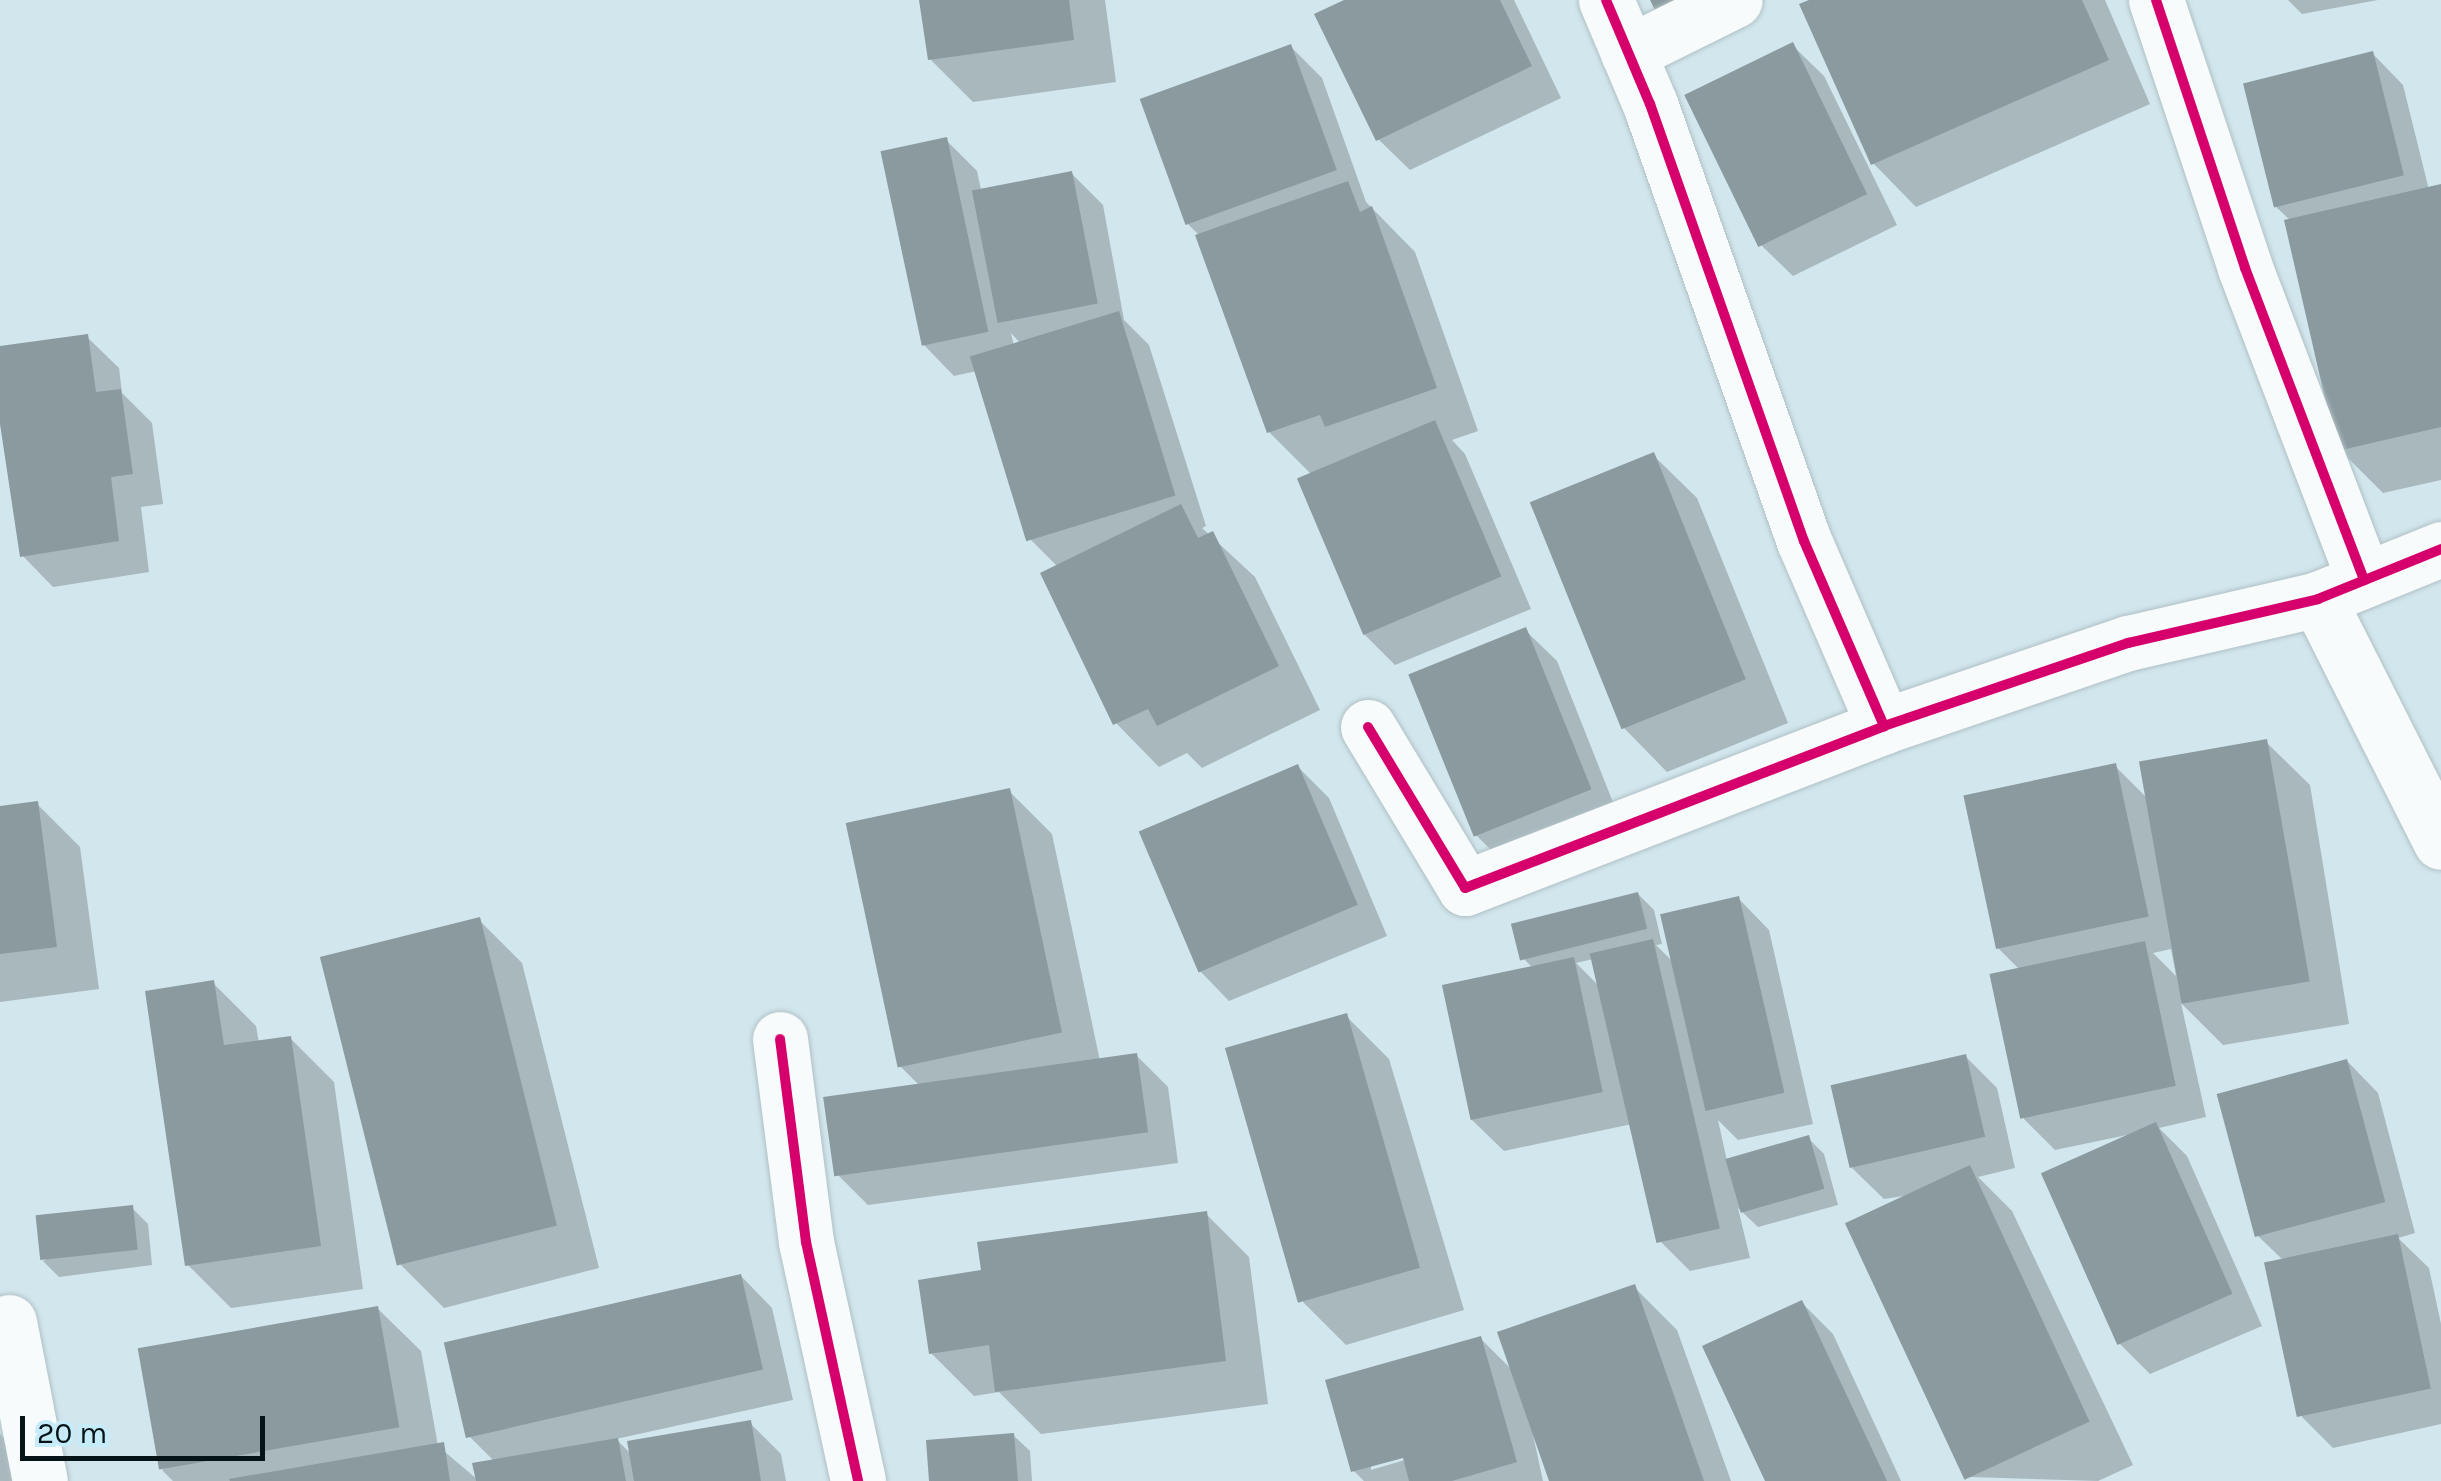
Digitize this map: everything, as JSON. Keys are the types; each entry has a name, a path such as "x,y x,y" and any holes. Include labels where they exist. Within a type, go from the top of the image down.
{"street":[{"path":"1606,0 1804,541 1884,726"},
{"path":"1628,53 1734,0"},
{"path":"2156,0 2245,268 2341,590 2441,842"},
{"path":"1368,726 1465,888 1884,726 2128,642 2341,590 2441,549"},
{"path":"780,1039 806,1242 858,1481"},
{"path":"9,1322 40,1481"}],"building":[{"path":"919,0 1069,0 1074,40 928,60"},
{"path":"1344,0 1500,0 1532,66 1376,141 1314,14"},
{"path":"1650,0 1675,0 1655,10"},
{"path":"1809,0 2082,0 2109,60 1871,165 1799,4"},
{"path":"1793,42 1867,194 1758,247 1684,95"},
{"path":"1291,44 1337,170 1186,225 1140,99"},
{"path":"2373,51 2404,175 2274,208 2243,83"},
{"path":"947,137 988,332 922,346 880,151"},
{"path":"1072,171 1098,304 998,323 972,190"},
{"path":"1348,181 1360,212 1372,206 1437,388 1325,427 1320,415 1267,433 1195,235"},
{"path":"2441,184 2441,427 2337,451 2284,220"},
{"path":"1119,311 1175,496 1026,541 970,357"},
{"path":"88,334 96,392 121,389 133,474 111,477 119,541 20,557 0,424 0,346"},
{"path":"1435,420 1501,576 1363,635 1297,479"},
{"path":"1654,452 1746,679 1622,729 1530,502"},
{"path":"1181,504 1198,538 1213,531 1279,666 1157,726 1148,709 1113,725 1040,573"},
{"path":"1526,627 1592,789 1474,837 1408,675"},
{"path":"2267,739 2310,981 2182,1004 2139,762"},
{"path":"2116,763 2149,917 1996,949 1963,795"},
{"path":"1298,764 1358,905 1199,972 1139,832"},
{"path":"1010,788 1062,1033 898,1067 846,823"},
{"path":"38,801 57,947 0,954 0,806"},
{"path":"1638,892 1647,929 1520,961 1511,924"},
{"path":"1739,896 1784,1093 1706,1111 1660,914"},
{"path":"480,917 557,1226 397,1265 320,957"},
{"path":"1653,939 1720,1228 1656,1243 1590,954"},
{"path":"2145,941 2176,1086 2020,1119 1989,974"},
{"path":"1574,957 1603,1092 1471,1120 1442,985"},
{"path":"214,980 224,1045 291,1036 321,1246 185,1266 145,991"},
{"path":"1347,1013 1420,1268 1298,1303 1225,1048"},
{"path":"1137,1053 1148,1132 834,1176 823,1097"},
{"path":"1966,1054 1985,1137 1850,1168 1831,1085"},
{"path":"2347,1059 2385,1202 2255,1237 2217,1094"},
{"path":"2156,1122 2232,1294 2117,1345 2041,1173"},
{"path":"1809,1135 1824,1189 1741,1213 1725,1159"},
{"path":"1970,1165 2090,1421 1965,1480 1845,1223"},
{"path":"133,1205 138,1250 40,1260 36,1215"},
{"path":"1207,1211 1226,1361 995,1392 989,1345 929,1354 918,1280 981,1270 977,1242"},
{"path":"2398,1234 2431,1389 2297,1417 2264,1262"},
{"path":"741,1274 763,1369 466,1438 444,1343"},
{"path":"1635,1284 1704,1481 1549,1481 1497,1332"},
{"path":"1802,1300 1887,1481 1765,1481 1702,1346"},
{"path":"378,1306 399,1427 159,1470 138,1348"},
{"path":"1481,1336 1517,1462 1452,1481 1409,1481 1403,1458 1351,1472 1325,1380"},
{"path":"751,1420 761,1481 634,1481 627,1441"},
{"path":"1014,1433 1018,1481 929,1481 926,1440"},
{"path":"618,1438 626,1481 476,1481 472,1463"},
{"path":"444,1442 450,1481 229,1479"}],"cycle path":[{"path":"1606,0 1650,104 1804,541 1884,726"},
{"path":"2156,0 2245,268 2364,580"},
{"path":"1368,727 1465,888 1884,726 2128,643 2318,599 2441,549"},
{"path":"780,1039 806,1242 858,1481"}]}
